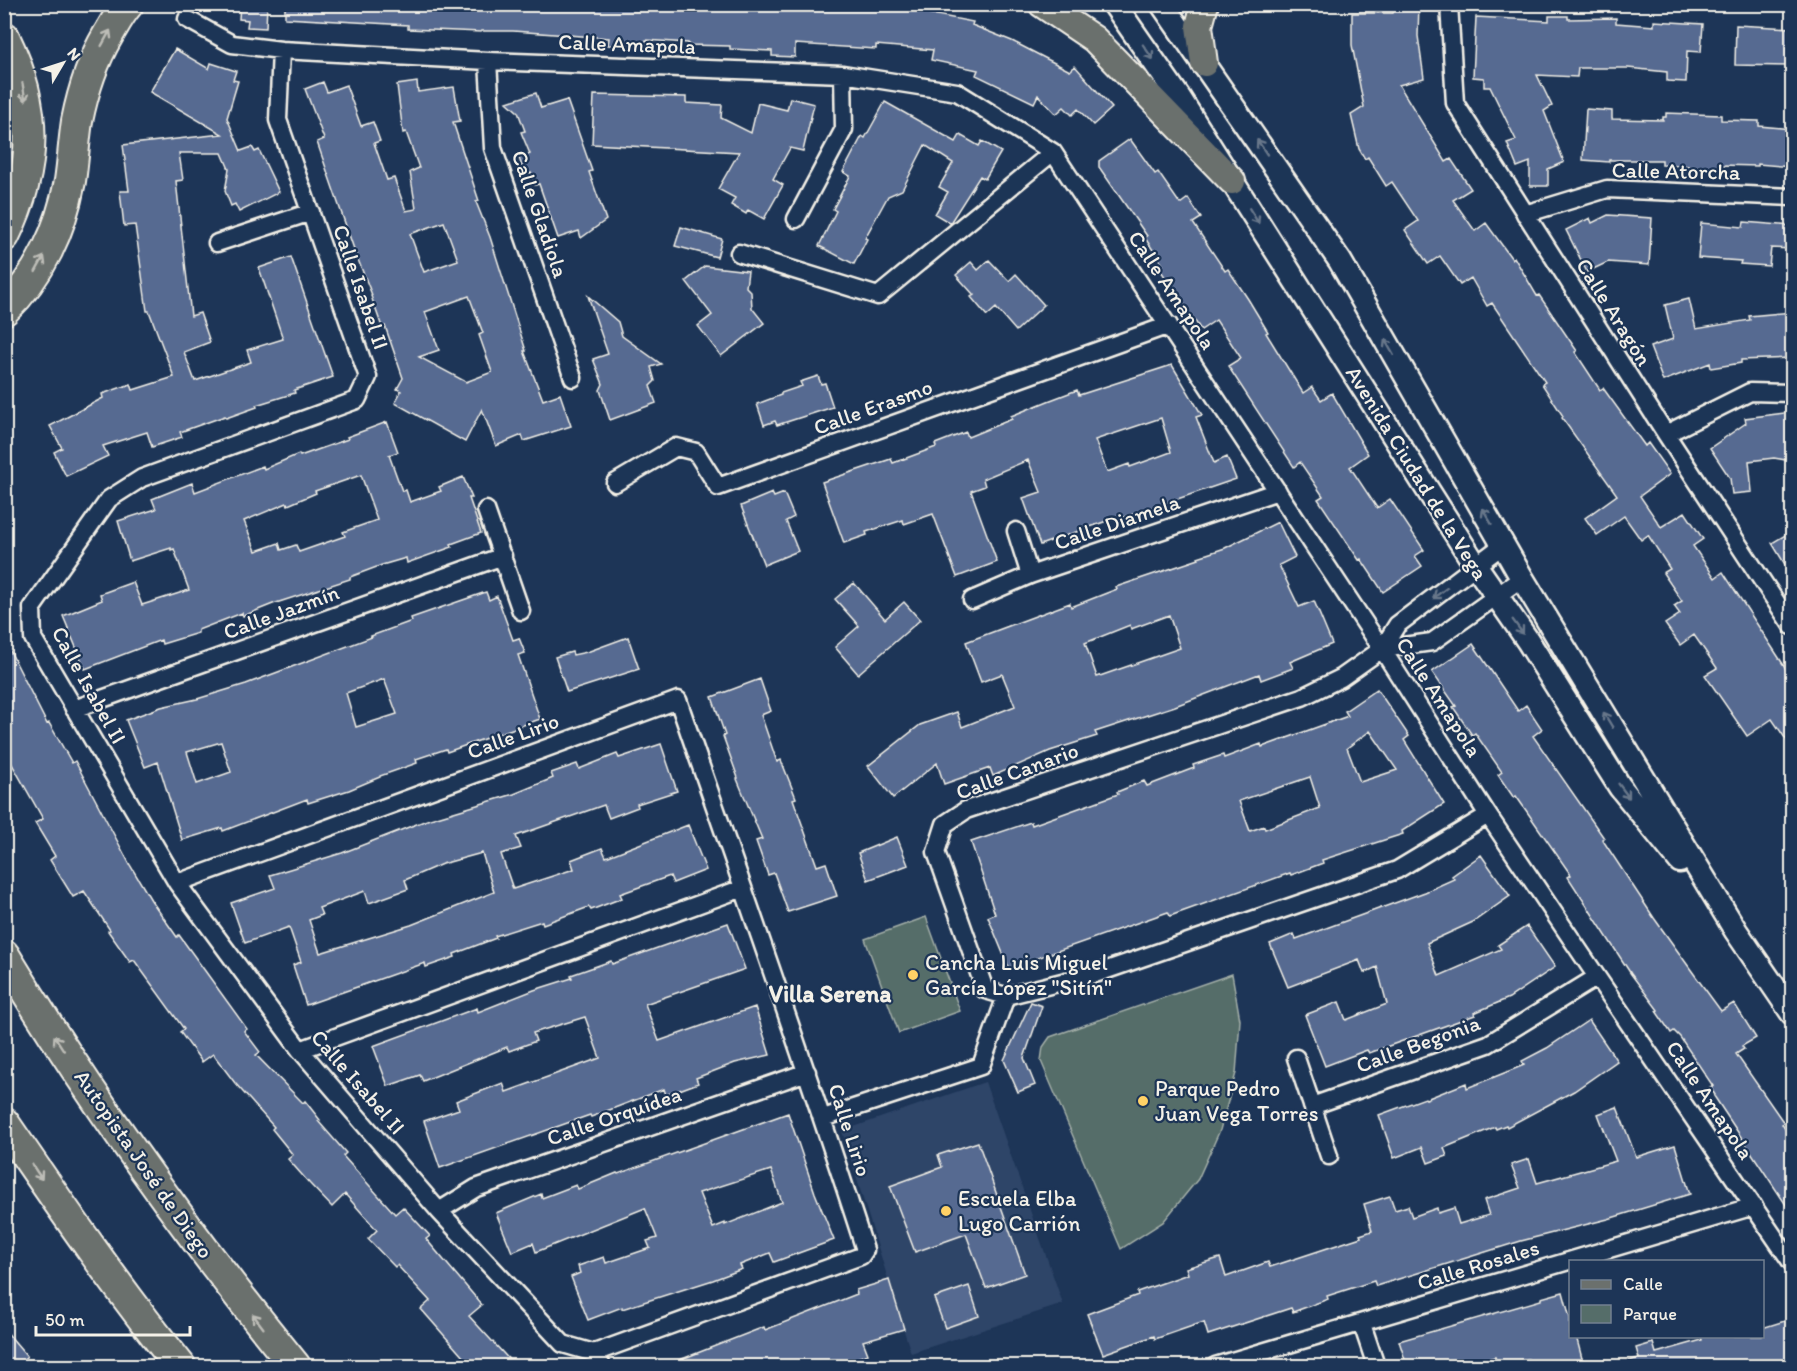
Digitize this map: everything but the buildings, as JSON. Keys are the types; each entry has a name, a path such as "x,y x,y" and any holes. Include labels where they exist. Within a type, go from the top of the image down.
{"highway":[{"path":"4,310 33,279 54,237 70,181 77,123 92,68 115,22 128,4"},
{"path":"4,37 22,77 29,133 24,187 15,214 4,236"},
{"name":"Autopista José de Diego","path":"4,955 64,1050 157,1187 295,1366"},
{"path":"4,1123 76,1228 146,1324 180,1366"}],"main road":[{"path":"1042,4 1094,39 1232,181"},
{"path":"1204,63 1198,26 1205,4"}],"street":[{"name":"Avenida Ciudad de la Vega","path":"1114,4 1178,96 1476,566 1528,641 1620,787 1737,931"},
{"name":"Avenida Ciudad de la Vega","path":"1162,4 1340,261 1522,578 1737,931 1792,1014"},
{"name":"Calle Aragón","path":"1449,4 1455,103 1666,434 1792,626"},
{"name":"Calle Amapola","path":"187,19 232,44 281,50 488,61 843,74 957,92 1053,152 1382,649 1488,814 1792,1263"},
{"name":"Calle Isabel II","path":"281,50 278,120 368,377 357,400 142,478 109,499 32,608 33,638 177,883 300,1050 440,1211 563,1344 598,1360"},
{"name":"Calle Gladiola","path":"488,61 493,148 573,378"},
{"path":"796,219 844,129 843,74"},
{"path":"739,253 878,296 1053,152"},
{"name":"Calle Atorcha","path":"1526,214 1607,189 1792,197"},
{"path":"217,243 311,212"},
{"name":"Calle Erasmo","path":"615,483 676,447 696,452 718,487 1169,325"},
{"path":"1666,434 1750,392 1792,393"},
{"name":"Calle Diamela","path":"972,600 1030,575 1278,491"},
{"path":"486,510 521,611"},
{"path":"1016,531 1030,575"},
{"name":"Calle Canario","path":"1006,996 986,990 936,852 945,824 966,810 1302,697 1341,678 1382,649 1397,626 1503,545"},
{"name":"Calle Jazmín","path":"74,709 503,556"},
{"path":"1382,649 1432,642 1522,578"},
{"name":"Calle Lirio","path":"177,883 678,700 823,1118 865,1250 861,1256 598,1360"},
{"path":"823,1118 981,1066 1006,996 1098,973 1397,870 1488,814"},
{"path":"300,1050 743,888"},
{"name":"Calle Begonia","path":"1312,1106 1488,1044 1597,977"},
{"path":"1296,1058 1329,1156"},
{"name":"Calle Orquídea","path":"440,1211 476,1188 807,1072"},
{"name":"Calle Rosales","path":"1575,1260 1754,1206"},
{"name":"Calle Rosales","path":"1215,1366 1569,1262"},
{"path":"1362,1324 1376,1366"}],"shaded area":[{"path":"985,1082 1063,1304 911,1353 842,1131"}],"green space":[{"name":"Cancha Luis Miguel García López \"Sitín\"","path":"926,917 960,1011 899,1033 865,939"},
{"name":"Parque Pedro Juan Vega Torres","path":"1232,974 1240,1020 1236,1073 1220,1130 1198,1179 1163,1222 1121,1249 1041,1061 1043,1047 1050,1037"}],"place":[{"name":"Cancha Luis Miguel García López \"Sitín\"","path":"913,975"},
{"name":"Parque Pedro Juan Vega Torres","path":"1143,1101"},
{"name":"Escuela Elba Lugo Carrión","path":"946,1211"}],"district":[{"name":"Villa Serena","path":"830,993"}]}
